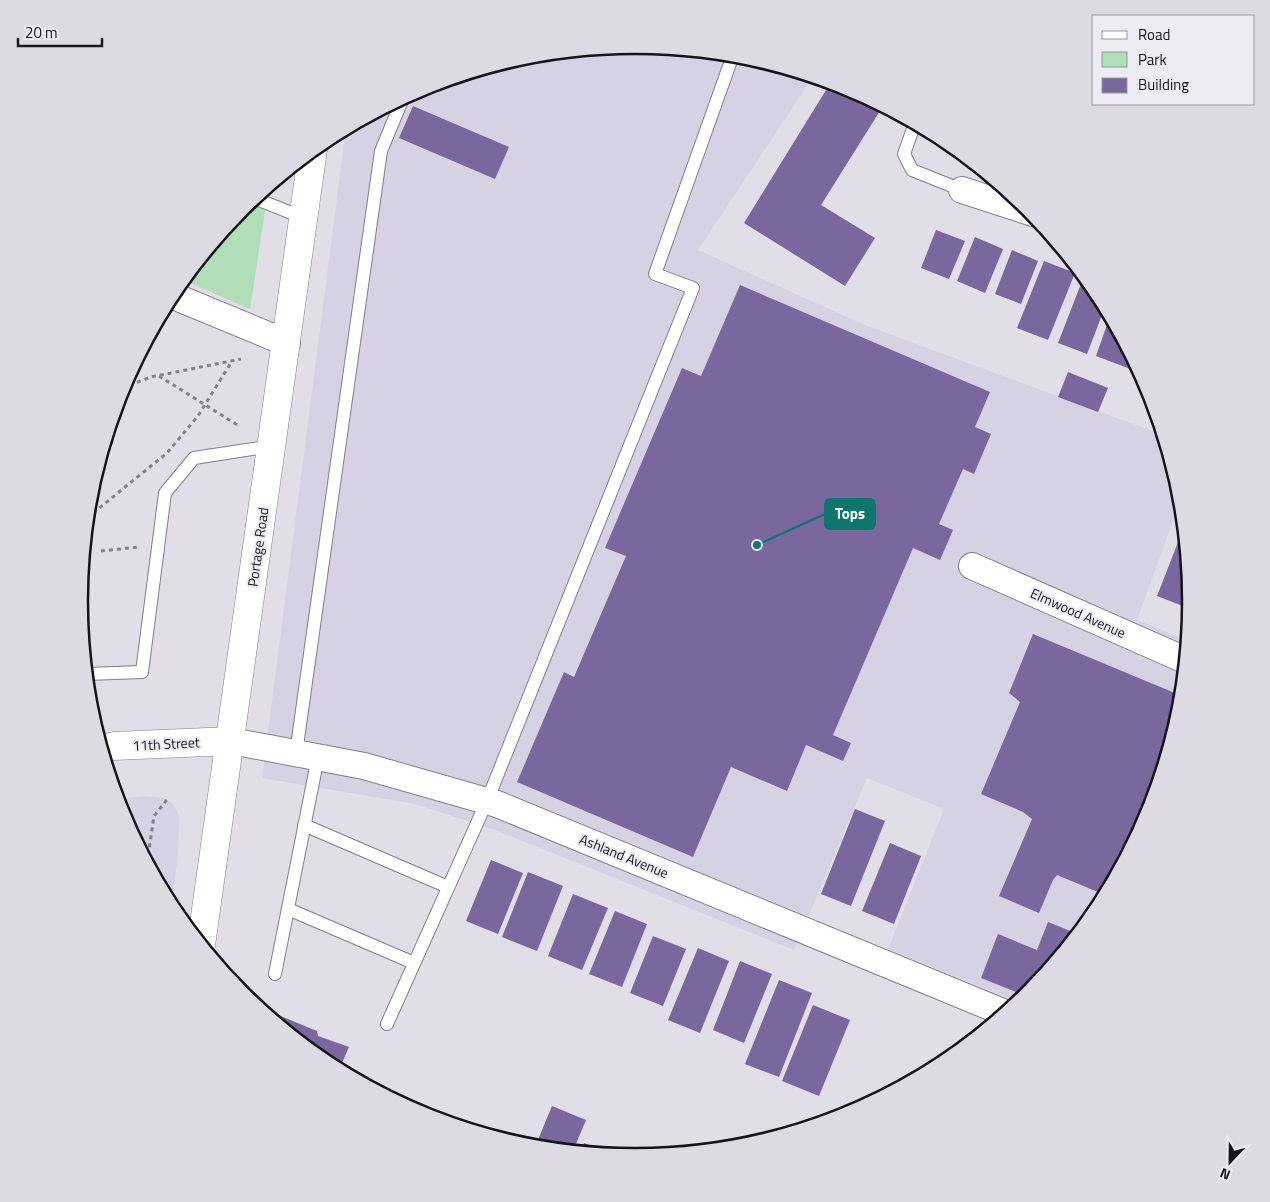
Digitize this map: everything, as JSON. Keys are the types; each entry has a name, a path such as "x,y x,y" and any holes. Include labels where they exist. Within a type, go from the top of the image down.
{"street":[{"name":"Portage Road","path":"202,936 312,160"},
{"path":"962,190 1014,207"},
{"path":"180,298 287,343"},
{"name":"Elmwood Avenue","path":"972,566 1179,657"},
{"name":"Ashland Avenue","path":"231,741 364,766 487,801 998,1010"},
{"name":"11th Street","path":"107,748 231,741"}],"lane":[{"path":"387,1024 487,801 693,288 655,274 730,62"},
{"path":"275,974 304,825 307,755 381,150 399,107"},
{"path":"913,130 904,154 912,170 962,190"},
{"path":"262,201 304,218"},
{"path":"92,674 142,672 165,493 194,458 272,446"},
{"path":"304,825 448,887"},
{"path":"288,909 414,963"}],"path":[{"path":"132,385 158,376 241,359"},
{"path":"95,511 167,452 198,416 232,361"},
{"path":"158,376 239,426"},
{"path":"100,551 158,545"},
{"path":"149,852 154,816 169,797"}],"shaded area":[{"path":"599,55 671,55 706,58 777,72 809,82 698,250 865,325 1155,432 1164,459 1175,514 1137,620 1181,638 1178,672 1164,743 1141,810 1109,875 1069,934 1046,962 1010,999 888,949 944,809 867,778 794,950 495,830 415,804 262,778 345,137 393,110 426,95 493,72 564,58"},
{"path":"145,796 163,798 172,803 179,815 178,855 173,893 144,843 125,798"}],"green space":[{"path":"267,196 250,309 190,283 224,240"}],"building":[{"path":"827,89 880,111 821,205 875,238 845,286 744,223"},
{"path":"413,106 509,147 495,179 399,138"},
{"path":"936,230 965,241 949,279 921,268"},
{"path":"975,237 1003,249 985,293 957,281"},
{"path":"1012,250 1038,261 1021,304 995,294"},
{"path":"1044,261 1072,272 1074,275 1048,340 1017,328"},
{"path":"1081,284 1102,316 1087,354 1058,343"},
{"path":"740,285 990,392 975,427 991,434 974,474 963,469 939,524 953,530 940,560 913,548 833,735 851,743 843,761 806,745 787,791 731,767 693,857 517,782 564,672 574,677 626,556 605,548 682,368 701,376"},
{"path":"1107,324 1131,369 1096,356"},
{"path":"1068,372 1108,388 1098,412 1058,397"},
{"path":"1179,540 1182,606 1157,596"},
{"path":"1033,634 1175,693 1164,743 1153,777 1141,810 1109,875 1098,892 1057,875 1039,913 999,896 1032,819 1023,812 981,794 1020,702 1009,693"},
{"path":"855,809 885,821 851,906 821,894"},
{"path":"890,843 921,856 894,924 862,911"},
{"path":"491,860 523,873 498,934 466,921"},
{"path":"528,872 563,886 537,951 502,937"},
{"path":"573,894 608,908 582,970 548,956"},
{"path":"615,911 647,924 622,987 589,974"},
{"path":"1048,922 1071,931 1046,962 1017,992 981,978 998,934 1037,950"},
{"path":"653,936 686,949 663,1006 630,993"},
{"path":"698,948 729,961 700,1033 668,1020"},
{"path":"740,961 772,974 744,1043 713,1030"},
{"path":"779,980 812,993 779,1077 745,1064"},
{"path":"813,1005 850,1020 819,1096 782,1081"},
{"path":"277,1015 317,1031 318,1036 349,1047 342,1063 302,1035"},
{"path":"552,1106 586,1120 576,1145 538,1140"}],"place":[{"name":"Tops","path":"757,545"}]}
